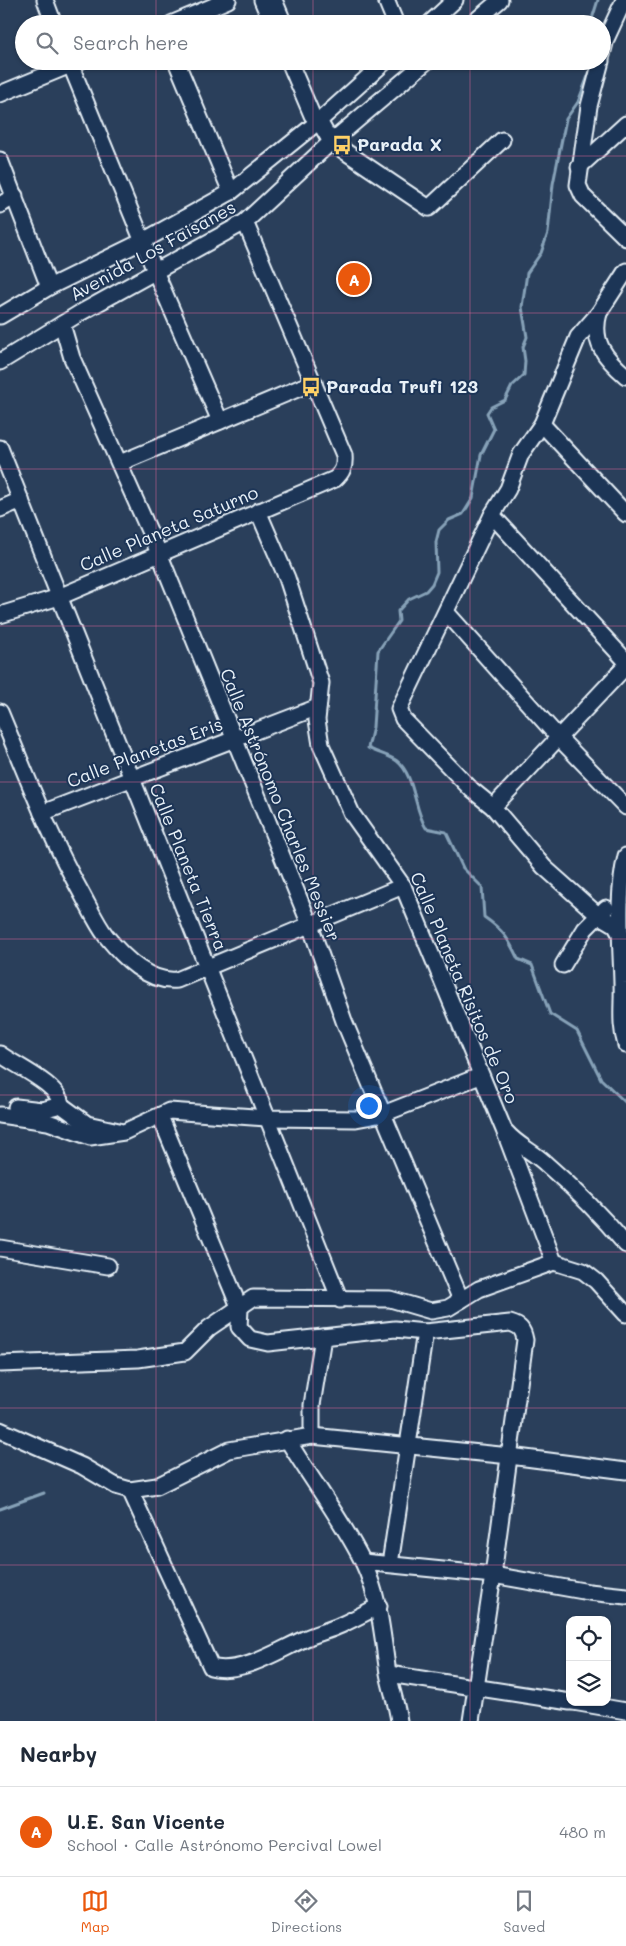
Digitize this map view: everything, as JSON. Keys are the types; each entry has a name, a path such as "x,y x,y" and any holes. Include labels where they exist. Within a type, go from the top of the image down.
{"street":[{"path":"45,0 51,15"},
{"path":"193,15 228,0"},
{"path":"262,0 268,15"},
{"path":"274,0 280,15"},
{"path":"386,0 392,15"},
{"path":"439,15 455,0"},
{"path":"482,15 500,0"},
{"path":"611,28 624,0"},
{"path":"0,94 56,70"},
{"path":"77,70 155,271 220,421"},
{"path":"180,70 231,192"},
{"path":"292,70 312,115 319,121 331,142 429,208 502,140"},
{"path":"304,70 320,110 319,121"},
{"name":"Avenida Los Faisanes","path":"0,316 49,287 143,241 231,192 319,121 376,70"},
{"name":"Avenida Los Faisanes","path":"0,362 62,324 245,222 331,142 416,70"},
{"path":"599,70 589,106 578,185 583,196 626,238"},
{"path":"579,168 626,124"},
{"path":"0,160 49,287"},
{"path":"0,205 15,196"},
{"path":"120,463 314,382 245,222"},
{"path":"621,935 615,925 598,915 544,867 493,807 472,790 403,719 399,709 447,613 492,515 508,489 521,454 542,424 578,337 599,313 626,271"},
{"path":"599,313 596,328 598,344 609,361 626,376"},
{"name":"Calle Astrónomo Charles Messier","path":"62,324 72,358 159,553 310,925 344,1021 461,1300"},
{"name":"Calle Planeta Saturno","path":"0,616 58,597 335,479 341,474 345,464 344,455 314,382"},
{"path":"542,424 626,514"},
{"name":"Calle Planeta Tierra","path":"0,448 340,1300"},
{"path":"0,509 22,500"},
{"name":"Calle Planeta Risitos de Oro","path":"258,512 287,578 321,684 322,692 317,720 321,746 352,814 403,886 480,1076 504,1130 554,1262"},
{"path":"492,515 626,661"},
{"path":"447,613 559,738 626,807"},
{"path":"493,807 626,666"},
{"name":"Calle Planetas Eris","path":"42,813 318,707"},
{"path":"0,712 42,813 74,880 105,935 142,970 155,978 177,980 403,886"},
{"path":"626,856 620,880 622,904 622,990 620,1017 626,1044"},
{"path":"563,965 585,929 598,915 610,905 622,904"},
{"path":"0,1054 53,1088 61,1099 61,1105"},
{"path":"0,1115 48,1122 90,1137 124,1132 169,1111 181,1110 267,1118 356,1119 384,1114 480,1076"},
{"path":"0,1105 42,1110 61,1105"},
{"path":"61,1105 87,1124 124,1132"},
{"path":"160,1116 240,1309 239,1327 250,1339 268,1343 395,1330 425,1332 510,1323 518,1325 523,1331 525,1340 510,1456 471,1721"},
{"path":"504,1130 515,1142 547,1164 607,1222 626,1245"},
{"path":"0,1248 108,1266"},
{"path":"0,1364 138,1359 185,1352 209,1328 254,1298 390,1299 421,1310 432,1311 448,1308 479,1288 554,1262 583,1271 596,1281 626,1314"},
{"path":"395,1330 421,1310"},
{"path":"390,1564 425,1332"},
{"path":"312,1436 312,1405 323,1337"},
{"path":"0,1430 82,1466 116,1486 130,1490 157,1486 229,1450 312,1436 510,1456 626,1471"},
{"path":"287,1439 334,1511 363,1562 379,1606 388,1674 399,1721"},
{"path":"130,1490 211,1667 219,1669 230,1668 269,1658 302,1640 341,1625 379,1606"},
{"path":"363,1562 493,1575 588,1592 626,1596"},
{"path":"388,1674 566,1701"},
{"path":"595,1706 626,1711"}],"waterway":[{"path":"593,15 598,0"},
{"path":"590,70 578,102 566,119 553,184 548,233 541,253 527,273 522,307 527,337 523,347 524,375 512,386 505,400 491,407 487,413 494,429 481,455 473,498 463,514 449,520 439,530 436,542 437,572 432,584 426,591 409,599 398,611 399,621 378,651 373,727 368,748 394,759 403,767 426,828 446,832 463,868 482,887 484,917 504,935 518,959 532,965 550,1014 577,1031 601,1079 626,1103"},
{"path":"0,1509 44,1493"}],"place":[{"name":"Parada X","path":"342,145"},
{"name":"U.E. San Vicente","path":"354,279"},
{"name":"Parada Trufi 123","path":"311,387"}]}
